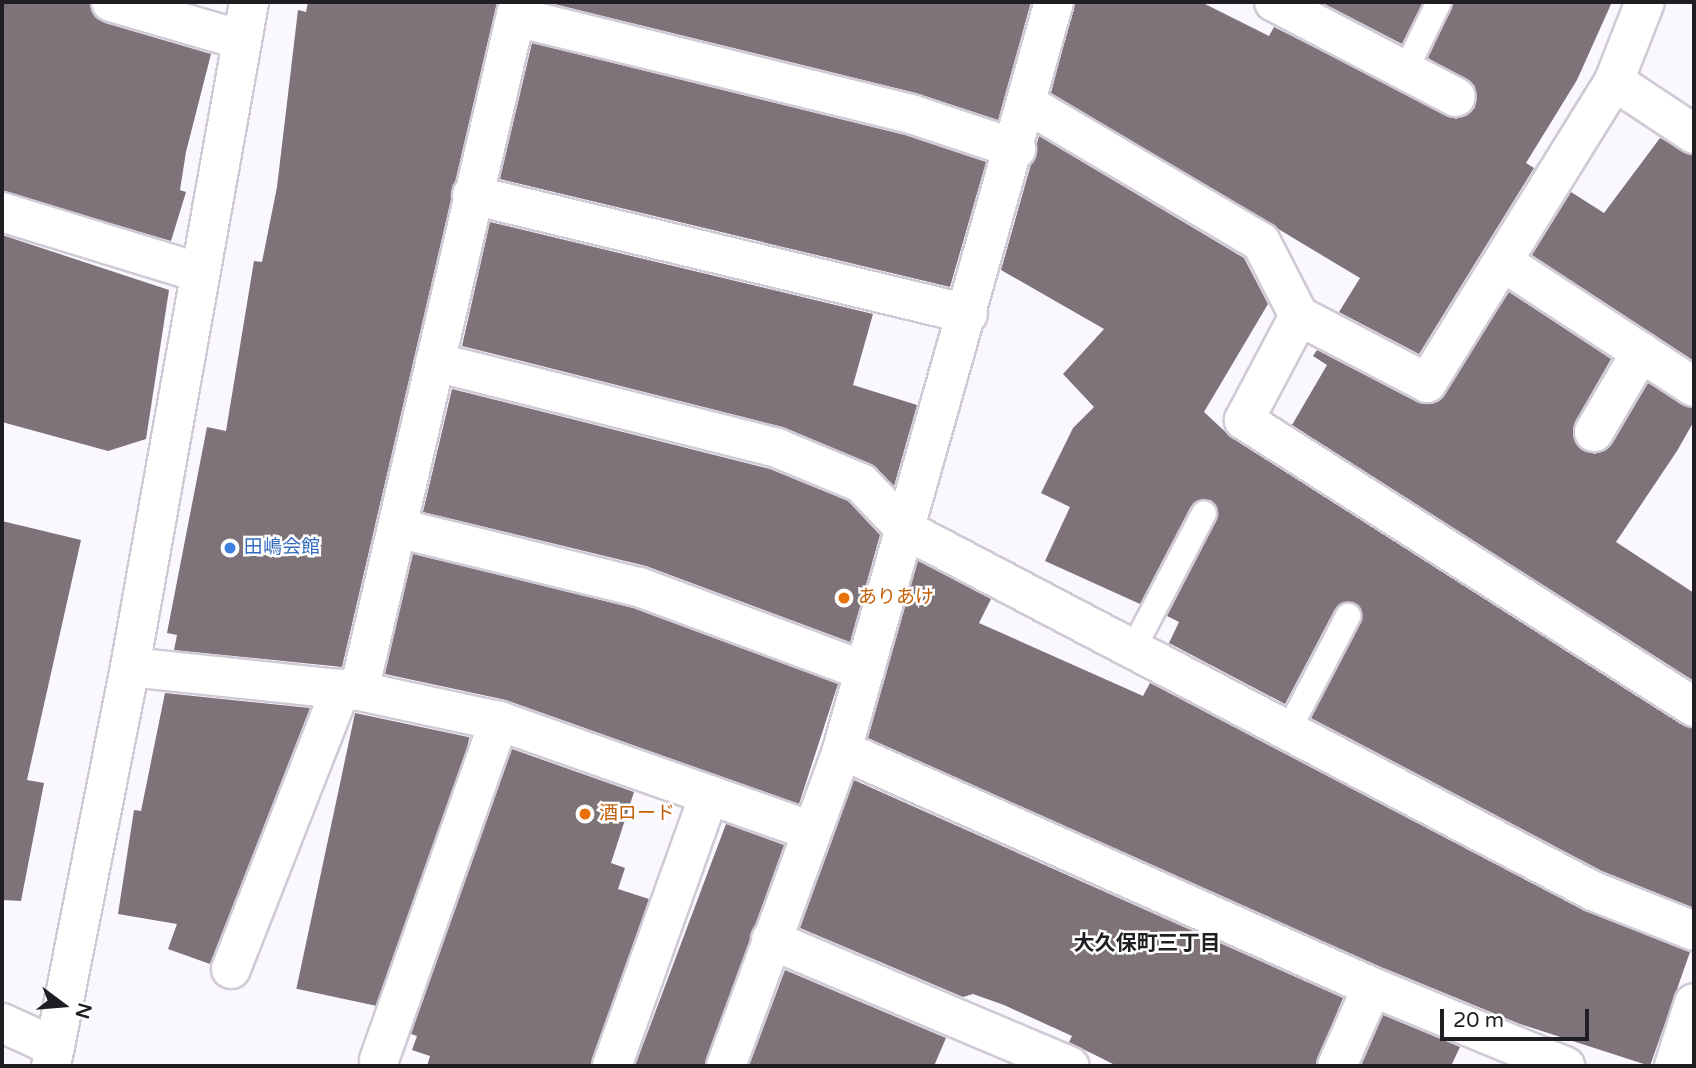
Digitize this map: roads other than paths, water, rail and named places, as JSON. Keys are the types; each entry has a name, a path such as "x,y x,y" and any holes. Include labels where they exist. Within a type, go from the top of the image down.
{"street":[{"path":"111,2 242,40"},
{"path":"2,1023 53,1057 130,667 249,2"},
{"path":"726,1066 842,750 1016,149 1054,2"},
{"path":"1275,2 1455,97"},
{"path":"1028,105 1261,242 1299,317 1427,383 1614,81 1645,2"},
{"path":"231,969 350,690 398,528 472,195 517,9 911,114 1016,149"},
{"path":"1614,81 1694,134"},
{"path":"472,195 968,314"},
{"path":"2,212 200,273"},
{"path":"1503,262 1694,387"},
{"path":"1299,317 1244,420 1694,706"},
{"path":"1594,432 1641,352"},
{"path":"435,362 777,448 861,483 906,530 1593,891 1694,931"},
{"path":"398,528 639,587 864,671"},
{"path":"130,667 350,690 499,720 811,831"},
{"path":"379,1060 499,720"},
{"path":"842,750 1372,987 1565,1066"},
{"path":"612,1066 709,795"},
{"path":"771,940 1069,1066"},
{"path":"1336,1066 1372,987"},
{"path":"1674,1066 1694,1003"}],"lane":[{"path":"1405,71 1439,2"},
{"path":"1133,649 1204,513"},
{"path":"1288,731 1348,616"}],"place":[{"name":"田嶋会館","path":"230,548"},
{"name":"ありあけ","path":"844,598"},
{"name":"酒ロード","path":"585,814"}],"district":[{"name":"大久保町三丁目","path":"1147,944"}]}
